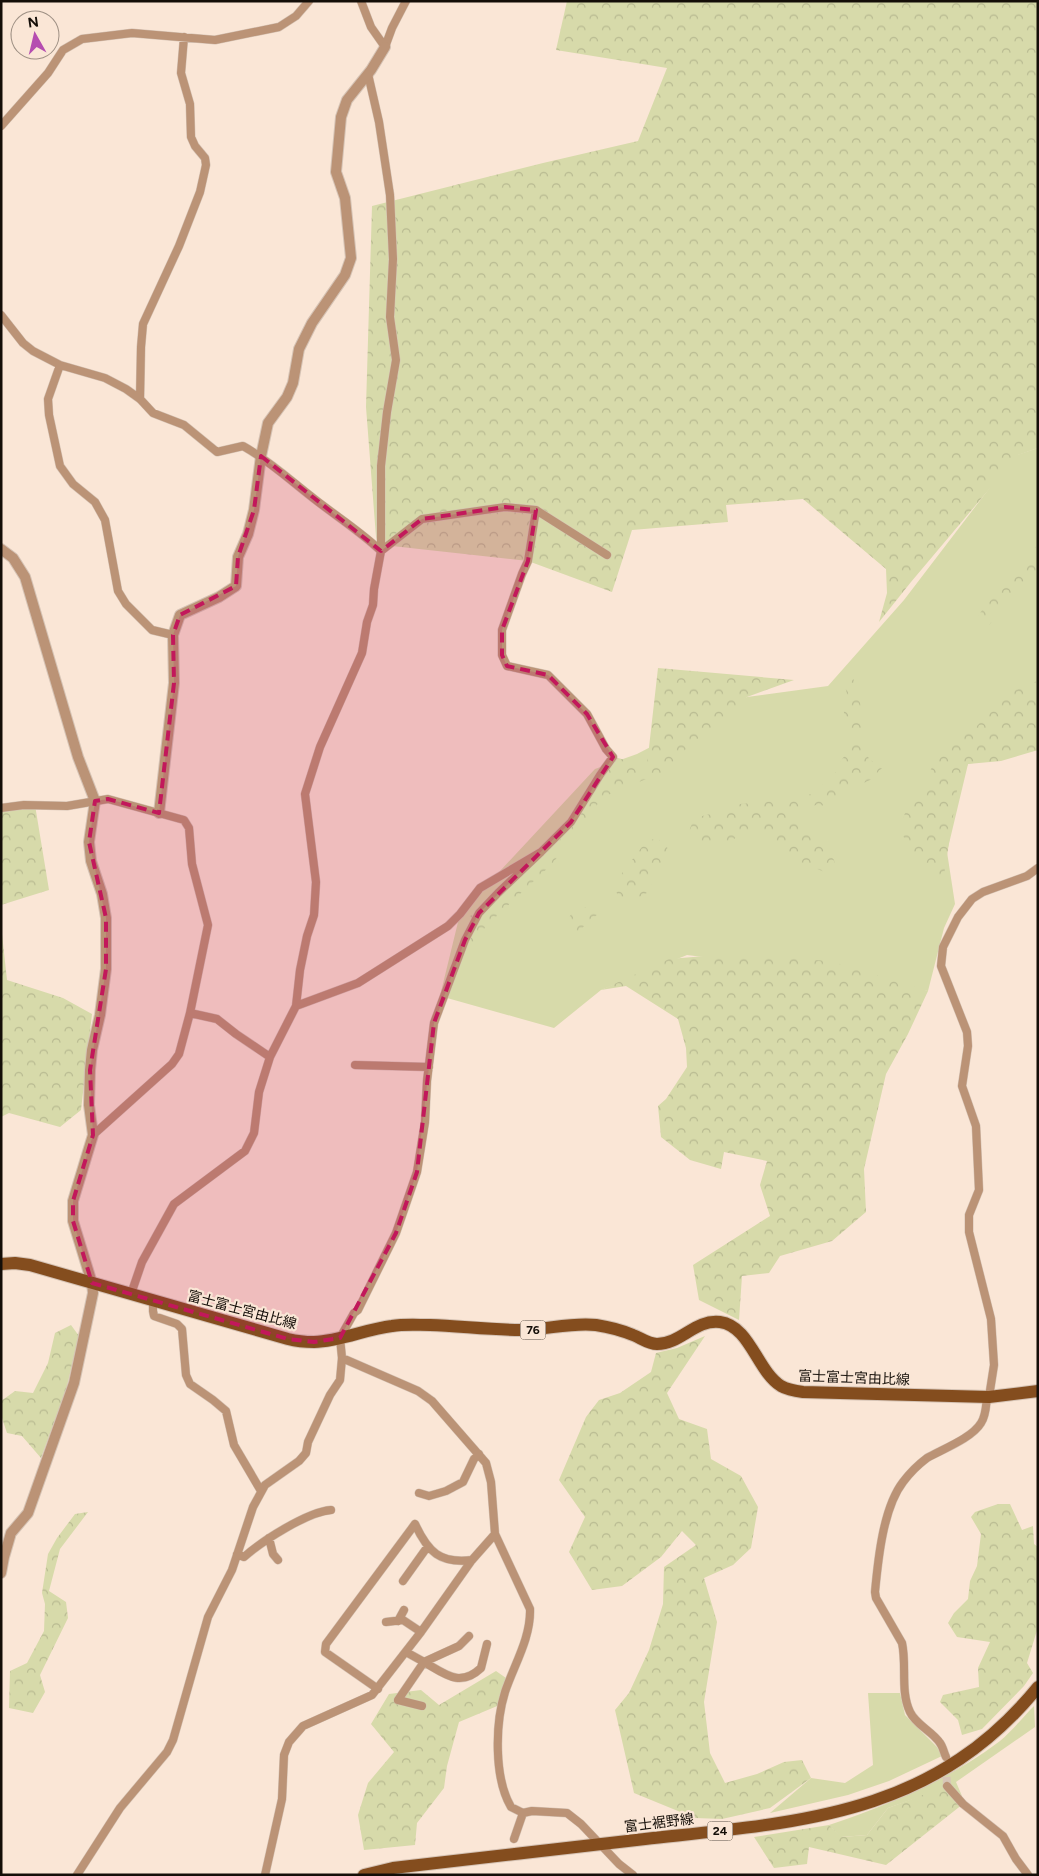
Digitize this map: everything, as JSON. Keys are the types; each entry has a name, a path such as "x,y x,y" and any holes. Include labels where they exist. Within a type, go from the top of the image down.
{"main road":[{"name":"富士富士宮由比線","path":"1,1264 30,1265 288,1339 314,1342 391,1326 431,1325 523,1330 582,1324 615,1329 658,1344 672,1341 698,1325 720,1322 728,1324 742,1334 771,1378 782,1387 791,1390 803,1392 988,1398 1038,1391"},
{"name":"富士裾野線","path":"364,1875 394,1868 762,1826 828,1815 891,1796 941,1771 998,1729 1038,1687"}],"street":[{"path":"1,126 31,94 63,50 82,39 132,33 215,40 279,28 296,16 309,1"},
{"path":"361,1 372,27 385,47"},
{"path":"159,812 174,684 173,635 180,615 219,597 236,586 238,557 248,534 254,510 261,456 268,423 287,397 293,383 299,350 312,323 345,275 351,258 345,198 336,172 341,118 347,100 368,74 385,47 406,1"},
{"path":"140,399 143,324 200,192 206,164 205,158 195,146 191,137 190,104 181,73 184,38"},
{"path":"131,1294 142,1262 174,1204 245,1152 254,1134 259,1092 270,1057 296,1006 300,970 307,936 314,915 316,882 305,794 320,746 362,652 367,622 373,605 374,588 381,551 381,466 387,412 396,360 390,317 393,259 390,194 380,122 368,74"},
{"path":"1,316 23,343 33,351 60,365 105,378 126,389 153,412 184,425 217,452 243,446 261,456 317,501 366,536 381,551"},
{"path":"60,365 48,399 49,415 60,466 73,484 95,502 105,520 118,592 126,604 152,630 173,635"},
{"path":"381,551 422,520 505,507 536,510 607,555"},
{"path":"77,1875 120,1808 167,1752 173,1740 208,1617 232,1570 261,1491 265,1485 299,1461 306,1453 308,1442 330,1394 340,1380 342,1358 340,1338 354,1313 358,1310 396,1233 417,1172 425,1122 434,1023 465,940 479,914 498,892 571,822 613,757 606,749 588,714 548,675 507,666 502,655 502,630 528,561 536,510"},
{"path":"1,548 13,558 25,577 78,757 95,801 89,842 91,861 102,894 106,918 106,969 90,1070 89,1105 93,1135 73,1202 73,1221 92,1283 93,1293 74,1383 28,1513 11,1533 3,1556 1,1573"},
{"path":"1,808 24,805 67,806 108,800 184,820 189,828 192,864 208,925 190,1013 179,1054 172,1064 93,1135"},
{"path":"296,1006 358,983 373,974 448,926 480,888 541,852"},
{"path":"946,1757 940,1743 913,1718 909,1710 906,1699 902,1643 876,1598 875,1592 880,1548 895,1496 903,1482 925,1460 972,1434 981,1424 994,1365 991,1319 969,1232 969,1215 979,1190 976,1126 962,1086 968,1046 967,1032 941,966 943,947 958,917 972,900 983,892 1027,876 1038,868"},
{"path":"190,1013 217,1019 270,1057"},
{"path":"355,1066 429,1067"},
{"path":"154,1301 152,1311 154,1316 177,1324 182,1329 186,1375 190,1384 214,1400 226,1411 234,1445 261,1491"},
{"path":"342,1358 418,1391 432,1401 479,1454 488,1469 495,1534 530,1609 531,1621 500,1710 498,1754 500,1781 506,1800 511,1808 523,1813 532,1811 567,1813 581,1824 629,1874"},
{"path":"419,1493 429,1496 446,1491 463,1482 474,1459 479,1454"},
{"path":"237,1554 244,1557 269,1538 322,1511 331,1510"},
{"path":"378,1689 325,1652 326,1644 415,1524 423,1541 442,1558 472,1560"},
{"path":"265,1875 282,1799 284,1755 289,1742 303,1726 366,1698 378,1689 472,1560 495,1534"},
{"path":"269,1538 273,1554 278,1560"},
{"path":"403,1581 428,1546"},
{"path":"398,1621 404,1610"},
{"path":"386,1622 403,1620 421,1632"},
{"path":"422,1706 398,1700 424,1662 459,1646 469,1636"},
{"path":"406,1652 454,1679 468,1677 481,1668 487,1644"},
{"path":"947,1786 963,1804 1003,1836 1028,1875"},
{"path":"514,1839 523,1813"}],"highlighted area":[{"path":"261,456 381,551 422,519 505,507 536,510 528,561 502,630 502,655 507,666 548,675 587,714 613,757 571,822 479,913 465,940 434,1023 417,1172 396,1233 340,1338 314,1342 288,1339 92,1283 73,1221 73,1201 93,1135 90,1070 106,969 106,918 89,842 95,801 108,799 159,813 174,683 173,635 180,615 236,586 238,557 254,510"}],"green space":[{"path":"567,1 1038,1 1038,448 1018,455 879,622 887,593 886,569 803,499 726,505 728,522 632,530 612,592 528,561 392,546 381,551 376,537 366,407 372,206 638,141 667,68 556,50"},
{"path":"1038,448 1038,750 968,764 947,852 955,904 944,928 928,991 848,975 687,955 601,990 554,1028 440,996 460,914 595,769 637,754 747,697 828,686 904,600 1014,456"},
{"path":"1038,543 1038,575 1007,603 989,625 973,634 979,614 1018,575"},
{"path":"658,668 794,680 747,697 688,747 663,772 603,797 552,864 486,926 463,960 457,954 464,922 565,818 613,757 647,765"},
{"path":"852,674 863,714 862,742 869,759 882,768 870,780 828,800 831,806 816,805 797,811 834,860 836,871 834,876 777,852 770,841 768,831 741,833 726,846 701,845 688,834 694,818 723,811 740,804 786,800 811,794 818,787 832,780 842,759 852,748 843,707 848,699 843,677"},
{"path":"1038,679 1038,750 1001,761 968,764 958,784 942,888 905,840 900,828 907,807 925,794 928,775 944,744 978,725 1000,696 1034,683"},
{"path":"35,805 49,890 1,905 1,812"},
{"path":"658,839 667,846 668,855 651,873 652,890 638,898 618,897 614,884 647,840"},
{"path":"594,905 603,911 588,921 576,936 564,923 574,911"},
{"path":"1,925 7,980 63,998 92,1014 81,1110 60,1127 9,1113 1,1117"},
{"path":"729,954 830,961 928,991 908,1034 886,1074 864,1169 866,1212 832,1241 780,1256 769,1273 742,1276 739,1320 699,1300 693,1265 770,1216 760,1185 767,1161 724,1152 721,1169 690,1160 661,1137 658,1106 666,1099 687,1067 686,1048 678,1019 626,986 601,990 669,959"},
{"path":"71,1325 79,1336 66,1390 41,1458 22,1436 7,1433 1,1415 1,1401 15,1391 33,1393 48,1363 55,1333"},
{"path":"705,1336 667,1393 679,1419 707,1429 711,1459 741,1476 758,1507 751,1548 733,1565 704,1578 717,1622 704,1702 710,1753 725,1783 757,1774 784,1762 802,1760 811,1778 770,1808 722,1819 695,1818 634,1793 615,1710 629,1693 649,1650 663,1604 664,1567 696,1545 682,1531 661,1557 622,1586 592,1590 569,1552 585,1517 559,1480 586,1417 599,1400 620,1393 651,1372 656,1353 677,1348"},
{"path":"998,1504 1010,1504 1022,1530 1033,1526 1034,1544 1038,1547 1038,1627 1027,1663 1033,1673 1024,1686 982,1729 962,1735 958,1720 940,1702 943,1695 979,1687 978,1668 990,1642 957,1637 948,1623 954,1613 968,1599 970,1581 977,1566 981,1534 971,1517 975,1512"},
{"path":"88,1512 60,1549 49,1591 66,1602 68,1618 40,1675 45,1692 33,1713 9,1708 10,1671 27,1663 44,1631 45,1604 42,1593 48,1554 75,1514"},
{"path":"496,1671 506,1678 502,1704 459,1722 447,1766 444,1788 417,1823 415,1845 364,1850 358,1815 368,1783 394,1752 371,1724 389,1694 421,1690 439,1705"},
{"path":"868,1693 900,1693 905,1715 937,1747 942,1756 889,1781 848,1795 770,1813 811,1778 845,1783 873,1765"},
{"path":"1034,1706 1035,1727 956,1782 962,1796 947,1792 922,1796 888,1808 867,1835 841,1837 829,1825 896,1800 960,1768 1000,1741"},
{"path":"947,1786 963,1804 886,1865 809,1847 807,1864 774,1868 754,1837 829,1825 842,1837 867,1835 888,1808"}],"tunnel":[{"path":"946,1765 947,1786"}]}
